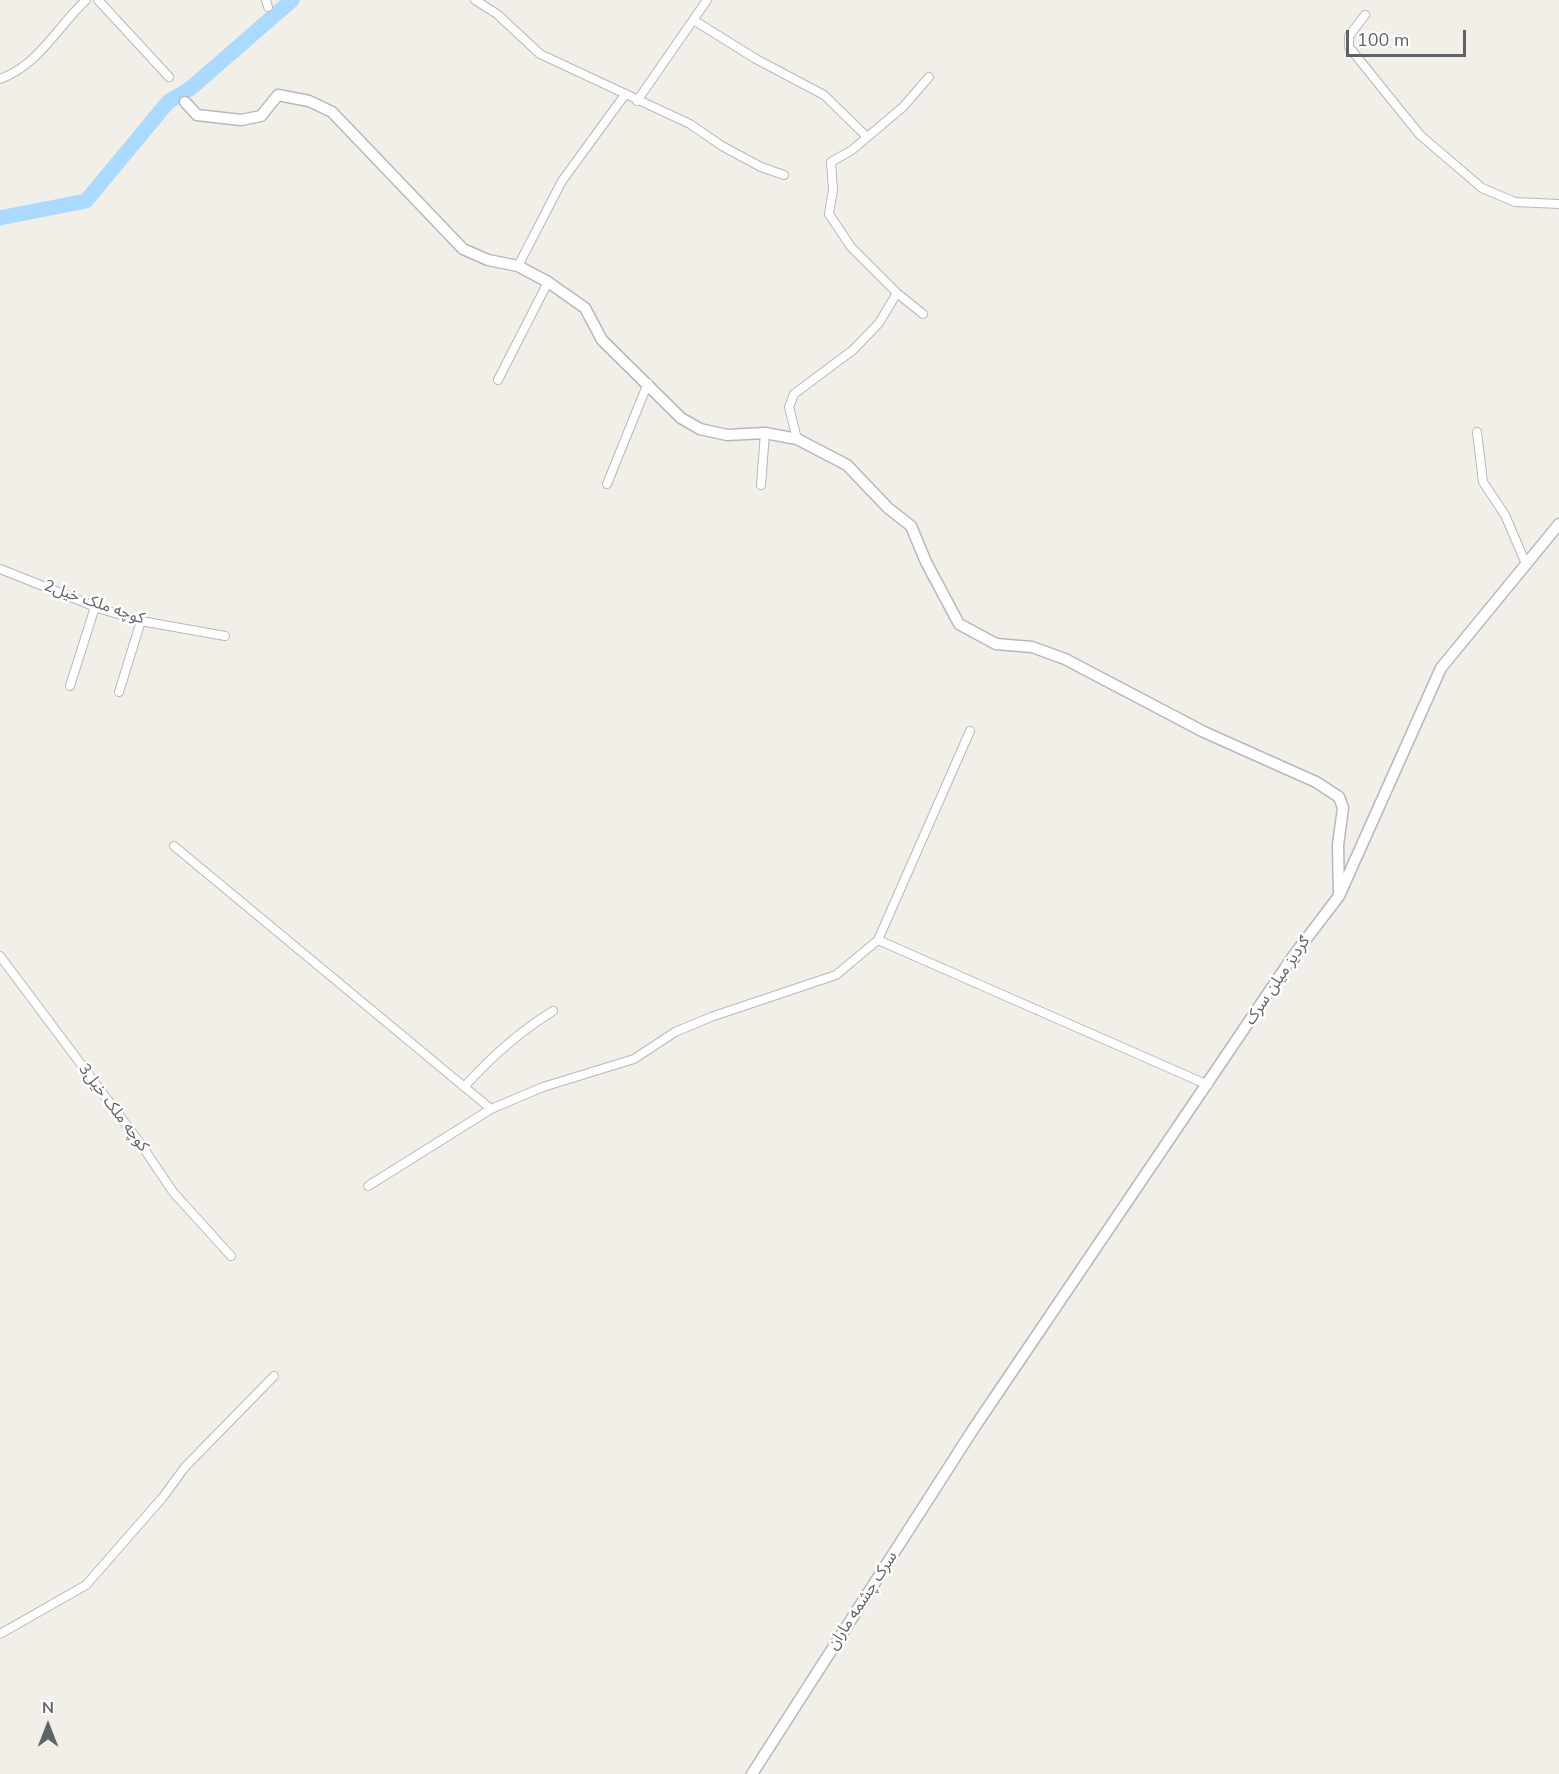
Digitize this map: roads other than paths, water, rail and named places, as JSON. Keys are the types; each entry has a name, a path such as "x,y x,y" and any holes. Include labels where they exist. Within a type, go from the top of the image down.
{"street":[{"path":"0,79 17,70 42,51 86,0"},
{"path":"98,0 169,76"},
{"path":"475,0 497,14 540,54 624,96 690,124 722,146 761,167 784,175"},
{"path":"637,101 695,21 707,0"},
{"path":"1365,15 1349,36 1349,47 1420,135 1482,188 1515,201 1559,204"},
{"path":"695,21 756,59 824,95 866,136"},
{"path":"923,314 897,293 851,247 829,214 833,190 831,162 852,150 903,107 929,77"},
{"path":"184,102 197,115 241,120 261,116 278,95 309,101 332,112 423,205 454,243 488,260 518,266 548,282 585,308 602,340 681,418 700,429 727,435 765,433 797,439 847,465 888,508 911,526 926,562 959,624 996,644 1032,647 1065,659 1204,732 1316,782 1339,797 1342,808 1338,845 1339,896"},
{"path":"518,266 562,181 624,96"},
{"path":"498,380 548,282"},
{"path":"797,439 789,407 794,394 853,350 879,323 897,293"},
{"path":"607,484 648,383"},
{"path":"1477,432 1483,482 1505,514 1526,564"},
{"path":"761,485 765,433"},
{"name":"ګردیز میلن سرک","path":"974,1428 1294,955 1339,896 1441,668 1559,524"},
{"name":"کوچه ملک خیل2","path":"0,569 95,607 141,621 225,636"},
{"path":"70,686 95,607"},
{"path":"119,692 141,621"},
{"path":"368,1186 491,1109 543,1087 634,1059 675,1032 711,1017 836,975 878,939 970,731"},
{"path":"174,846 491,1109"},
{"path":"878,939 1208,1084"},
{"name":"کوچه ملک خیل3","path":"0,956 140,1143 173,1192 231,1256"},
{"path":"464,1087 495,1054 553,1011"},
{"path":"0,1634 86,1585 163,1497 185,1467 274,1376"},
{"name":"سرک چشمه ماران","path":"752,1774 974,1428"}],"waterway":[{"path":"0,218 86,201 168,102 191,88 292,0"}]}
